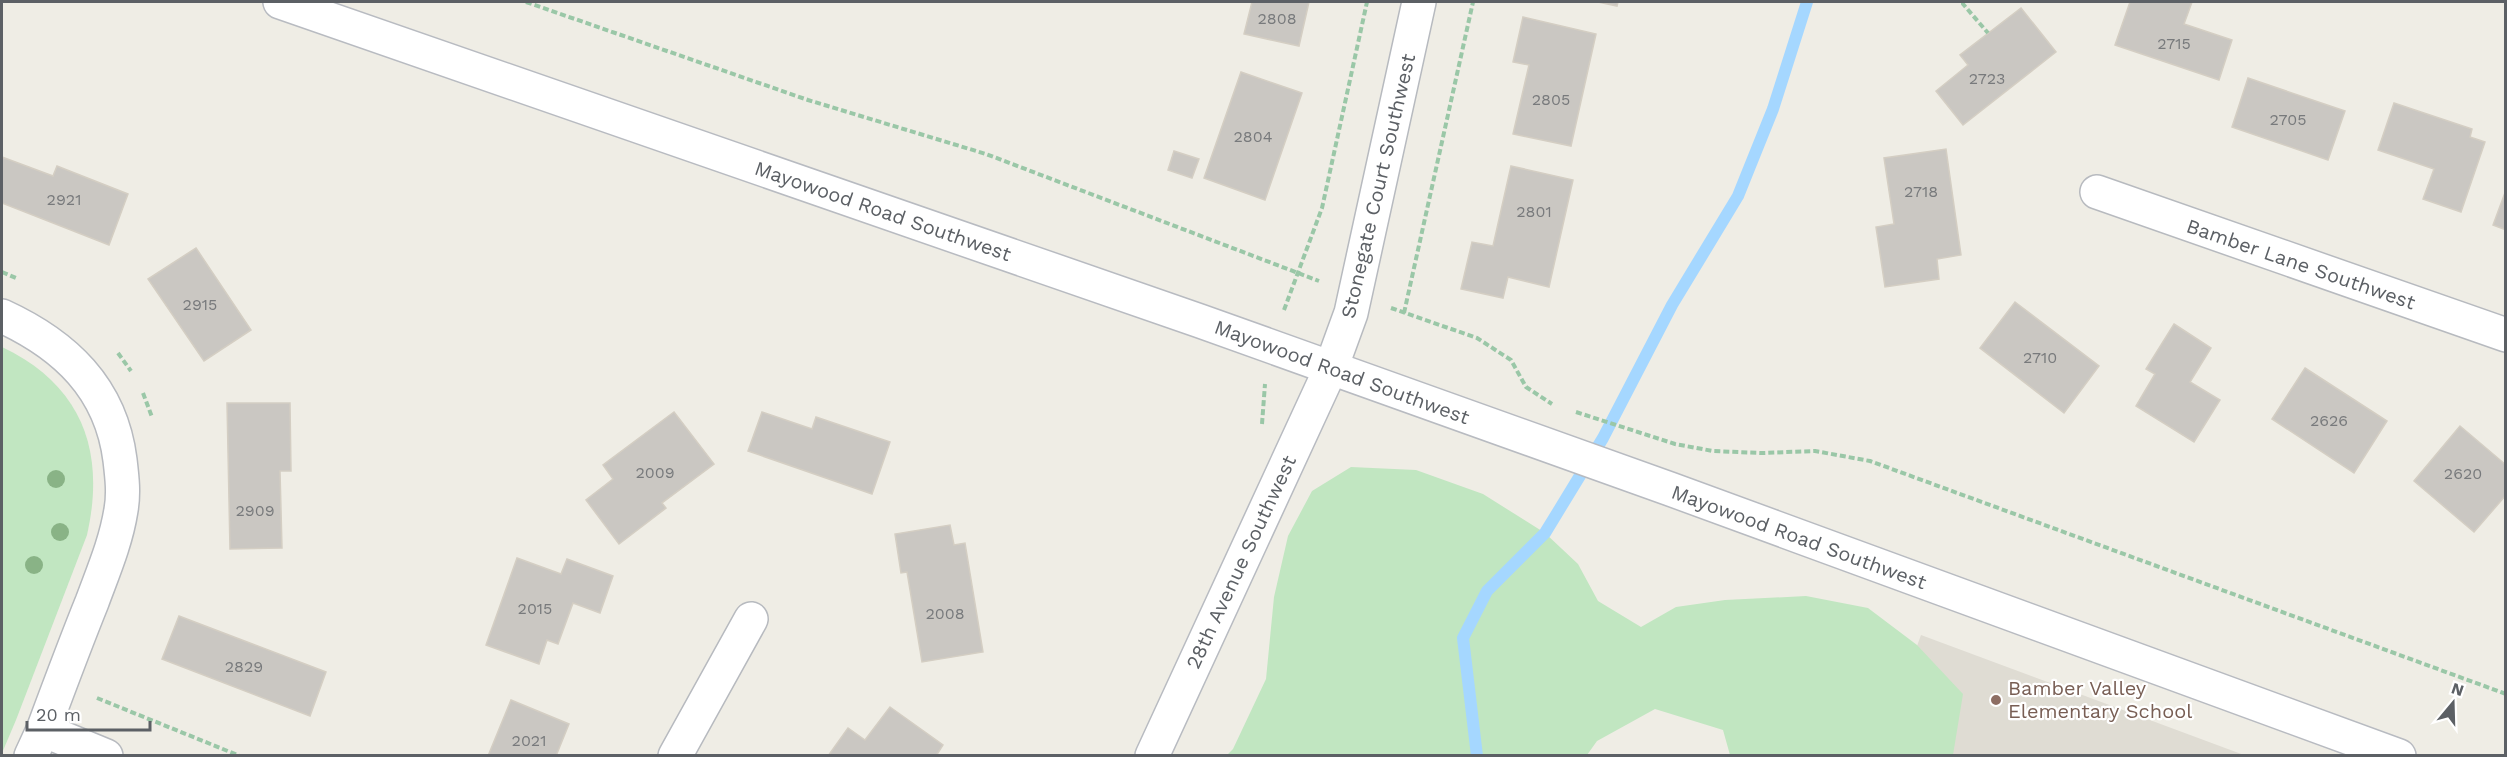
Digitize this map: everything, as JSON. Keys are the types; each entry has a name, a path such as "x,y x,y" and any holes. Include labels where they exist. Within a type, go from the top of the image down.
{"street":[{"name":"Mayowood Road Southwest","path":"281,2 1331,368 1670,489 2399,756"},
{"name":"Stonegate Court Southwest","path":"1331,368 1351,313 1419,2"},
{"name":"Bamber Lane Southwest","path":"2097,192 2505,335"},
{"path":"2,315 49,342 70,359 94,386 111,418 119,448 123,481 121,509 114,543 37,743 106,756"},
{"name":"28th Avenue Southwest","path":"1152,756 1331,368"},
{"path":"675,756 752,619"}],"path":[{"path":"525,2 808,100 986,154 1298,272"},
{"path":"1262,428 1262,402 1271,347 1322,208 1367,2"},
{"path":"1473,2 1404,313 1477,338 1511,360 1526,387 1553,405"},
{"path":"1963,2 1988,33"},
{"path":"1575,412 1675,444 1713,451 1762,453 1815,451 1869,461 2505,694"},
{"path":"97,698 240,756"}],"shaded area":[{"name":"Bamber Valley Elementary School","path":"1921,635 2244,755 1877,756"}],"green space":[{"path":"2,347 29,363 52,381 69,401 82,424 90,449 93,476 92,504 87,535 2,753"},
{"path":"1351,467 1416,470 1483,494 1545,533 1578,564 1598,601 1641,627 1676,607 1725,600 1806,596 1868,608 1917,645 1963,694 1953,755 1730,755 1723,730 1655,709 1597,741 1587,755 1227,755 1233,749 1266,679 1274,597 1288,536 1312,491"}],"building":[{"path":"1252,2 1309,2 1299,46 1244,34"},
{"path":"1598,2 1618,2 1617,6"},
{"path":"2130,2 2192,2 2184,24 2232,40 2219,80 2115,45"},
{"path":"2021,8 2056,52 1963,125 1936,91 1968,65 1960,55"},
{"path":"1523,17 1596,34 1571,146 1513,134 1529,65 1513,62"},
{"path":"1241,72 1302,93 1265,200 1204,178"},
{"path":"2248,78 2345,111 2328,160 2232,127"},
{"path":"2394,103 2472,129 2470,137 2485,142 2461,212 2423,199 2434,169 2378,150"},
{"path":"1946,149 1961,255 1937,259 1939,279 1885,287 1876,227 1894,224 1884,158"},
{"path":"1174,151 1199,159 1192,178 1168,170"},
{"path":"2,157 53,176 57,166 128,194 109,245 2,203"},
{"path":"1511,166 1573,180 1549,287 1508,277 1503,298 1461,289 1472,242 1493,246"},
{"path":"2506,190 2506,230 2493,225"},
{"path":"196,248 251,330 204,361 148,279"},
{"path":"2015,302 2099,366 2064,413 1980,348"},
{"path":"2174,324 2211,348 2190,382 2220,400 2194,442 2136,406 2155,374 2146,369"},
{"path":"2305,368 2387,421 2354,473 2272,419"},
{"path":"227,403 290,403 291,471 280,471 282,548 230,549"},
{"path":"674,412 714,464 662,503 666,508 619,544 586,500 613,479 603,465"},
{"path":"762,412 812,429 816,417 890,442 872,494 748,451"},
{"path":"2460,426 2506,465 2506,495 2474,532 2414,481"},
{"path":"950,525 954,545 965,543 983,652 922,662 907,572 901,573 895,534"},
{"path":"517,558 561,574 567,559 613,576 600,613 573,603 558,644 547,640 539,664 486,645"},
{"path":"179,616 326,672 310,716 162,659"},
{"path":"511,700 569,724 556,756 488,756"},
{"path":"890,707 943,745 936,756 828,756 848,728 865,740"}],"waterway":[{"path":"1477,756 1463,638 1487,591 1545,533 1603,438 1672,305 1738,196 1773,109 1807,2"}],"place":[{"name":"Bamber Valley Elementary School","path":"1996,700"}]}
